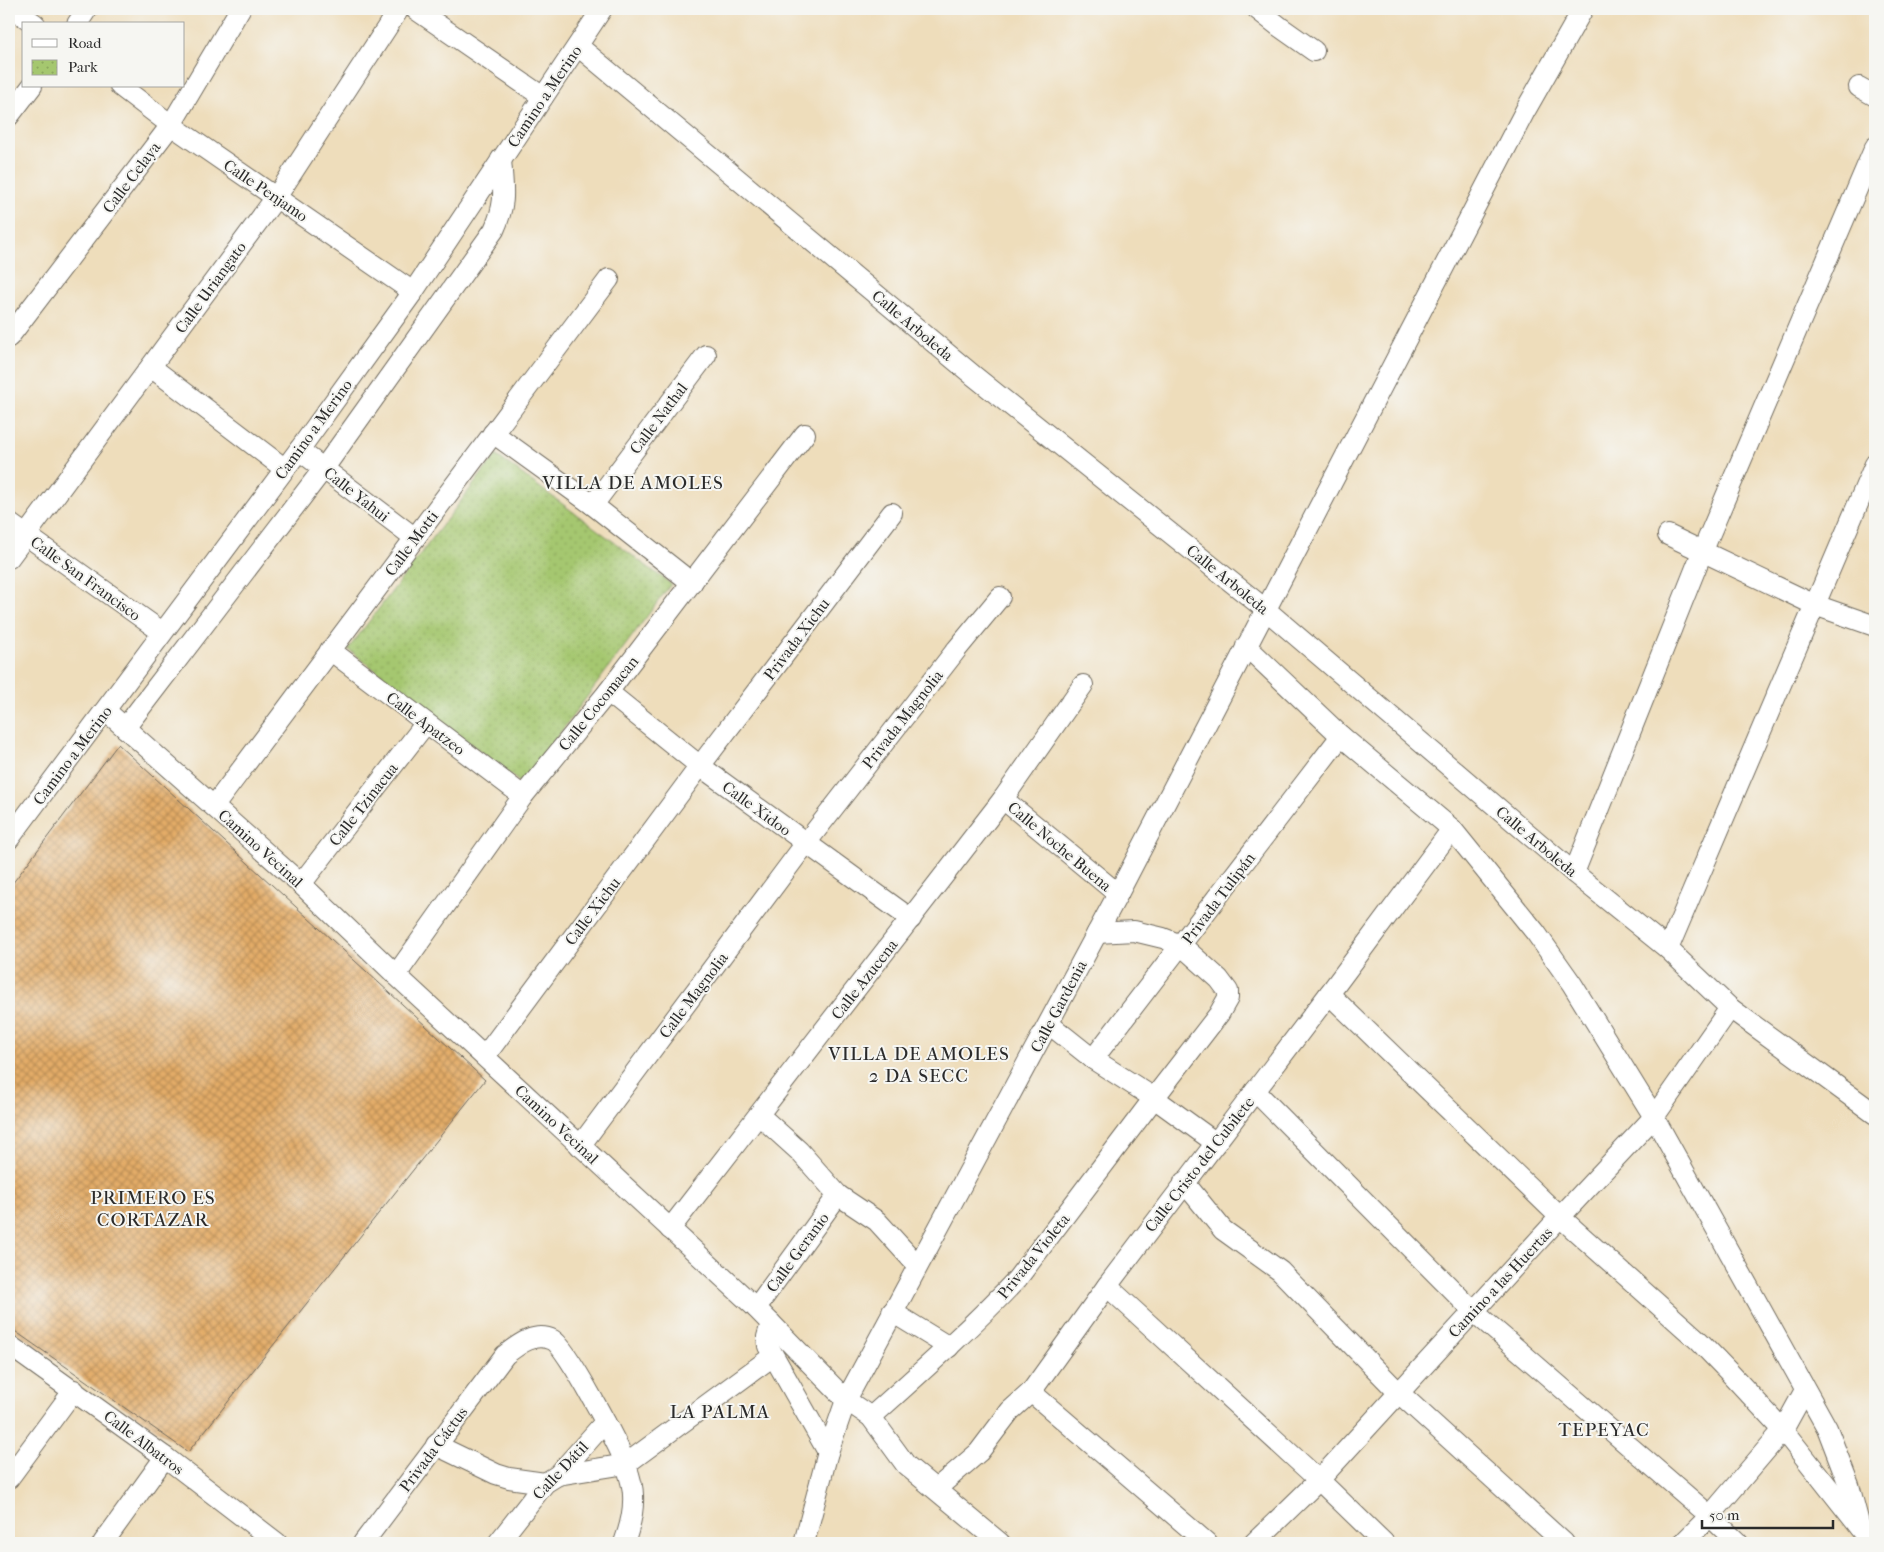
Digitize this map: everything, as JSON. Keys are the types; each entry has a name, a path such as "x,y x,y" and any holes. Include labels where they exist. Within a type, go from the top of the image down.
{"street":[{"path":"13,9 32,22"},
{"path":"78,22 87,9"},
{"name":"Calle Celaya","path":"9,337 171,125 240,9"},
{"name":"Calle Uriangato","path":"9,558 277,196 399,9"},
{"path":"416,9 543,97"},
{"name":"Camino a Merino","path":"11,830 106,711 162,632 300,450 413,292 602,9"},
{"path":"1257,9 1314,50"},
{"name":"Calle Gardenia","path":"809,1539 828,1452 846,1400 1118,894 1520,120 1583,9"},
{"name":"Calle Arboleda","path":"578,46 974,376 1265,609 1574,873 1668,949 1730,1008 1875,1114"},
{"path":"9,116 30,88"},
{"name":"Calle Penjamo","path":"123,88 171,125 277,196 413,292"},
{"path":"1574,873 1703,550 1875,147"},
{"path":"125,728 324,468 494,230 501,216 504,202 501,160"},
{"name":"Calle Motti","path":"214,806 608,279"},
{"name":"Calle Nathal","path":"593,505 706,355"},
{"path":"151,367 285,469"},
{"path":"493,433 593,505 692,582"},
{"name":"Calle Cocomacan","path":"396,974 523,796 608,692 805,434"},
{"name":"Calle Yahui","path":"300,450 415,538"},
{"path":"1668,949 1815,605 1868,503 1875,464"},
{"name":"Privada Xichu","path":"700,766 892,513"},
{"name":"Calle San Francisco","path":"9,523 162,632"},
{"path":"1668,534 1815,605 1875,626"},
{"name":"Privada Magnolia","path":"806,843 956,649 1000,597"},
{"path":"1246,646 1341,736 1452,829 1536,933 1593,1017 1654,1118 1827,1428 1849,1485 1860,1527"},
{"name":"Calle Apatzeo","path":"330,650 523,796"},
{"name":"Calle Azucena","path":"670,1229 1003,799 1083,685"},
{"name":"Calle Xidoo","path":"608,692 700,766 910,919"},
{"name":"Camino Vecinal","path":"106,711 301,884 756,1308 846,1400 871,1417 906,1465 1000,1543"},
{"name":"Calle Tzinacua","path":"301,884 426,724"},
{"name":"Privada Tulipán","path":"1094,1059 1341,736"},
{"name":"Calle Xichu","path":"485,1056 700,766"},
{"name":"Calle Noche Buena","path":"1003,799 1118,894"},
{"name":"Calle Cristo del Cubilete","path":"936,1489 979,1452 1010,1411 1032,1392 1184,1182 1330,994 1452,829"},
{"name":"Calle Magnolia","path":"580,1146 806,843"},
{"path":"1097,933 1134,931 1163,938 1181,946"},
{"name":"Privada Violeta","path":"871,1417 949,1347 1018,1279 1219,1014 1228,998 1228,991 1209,969 1181,946"},
{"path":"1330,994 1560,1217 1699,1341 1782,1430 1860,1527 1875,1541"},
{"name":"Camino a las Huertas","path":"1254,1543 1319,1480 1398,1392 1654,1118 1730,1008"},
{"path":"1049,1024 1094,1059 1154,1098 1216,1143"},
{"path":"1255,1091 1474,1311 1710,1516 1738,1543"},
{"path":"758,1115 799,1151 838,1195 877,1221 918,1265"},
{"path":"1184,1182 1223,1230 1280,1271 1398,1392 1564,1543"},
{"name":"Calle Geranio","path":"756,1308 838,1195"},
{"path":"1107,1286 1319,1480 1384,1543"},
{"path":"892,1312 949,1347"},
{"path":"771,1323 767,1337 768,1346 828,1452"},
{"name":"Privada Cáctus","path":"363,1543 504,1355 524,1341 538,1337 552,1340 568,1357 605,1422 626,1464 634,1494 632,1517 624,1543"},
{"name":"Calle Albatros","path":"9,1345 165,1457 264,1540"},
{"path":"436,1445 496,1474 509,1478 552,1479 626,1464 773,1356"},
{"path":"9,1478 74,1390"},
{"path":"1683,1543 1710,1516 1782,1430 1805,1390"},
{"path":"1032,1392 1207,1543"},
{"name":"Calle Dátil","path":"498,1543 552,1479 605,1422"},
{"path":"102,1543 165,1457"}],"green space":[{"path":"496,455 671,584 522,784 348,649"}],"building":[{"path":"118,744 485,1080 188,1452 9,1327 9,888"}],"district":[{"name":"VILLA DE AMOLES","path":"633,482"},
{"name":"VILLA DE AMOLES 2 DA SECC","path":"919,1064"},
{"name":"PRIMERO ES CORTAZAR","path":"153,1208"},
{"name":"LA PALMA","path":"720,1411"},
{"name":"TEPEYAC","path":"1604,1429"}]}
